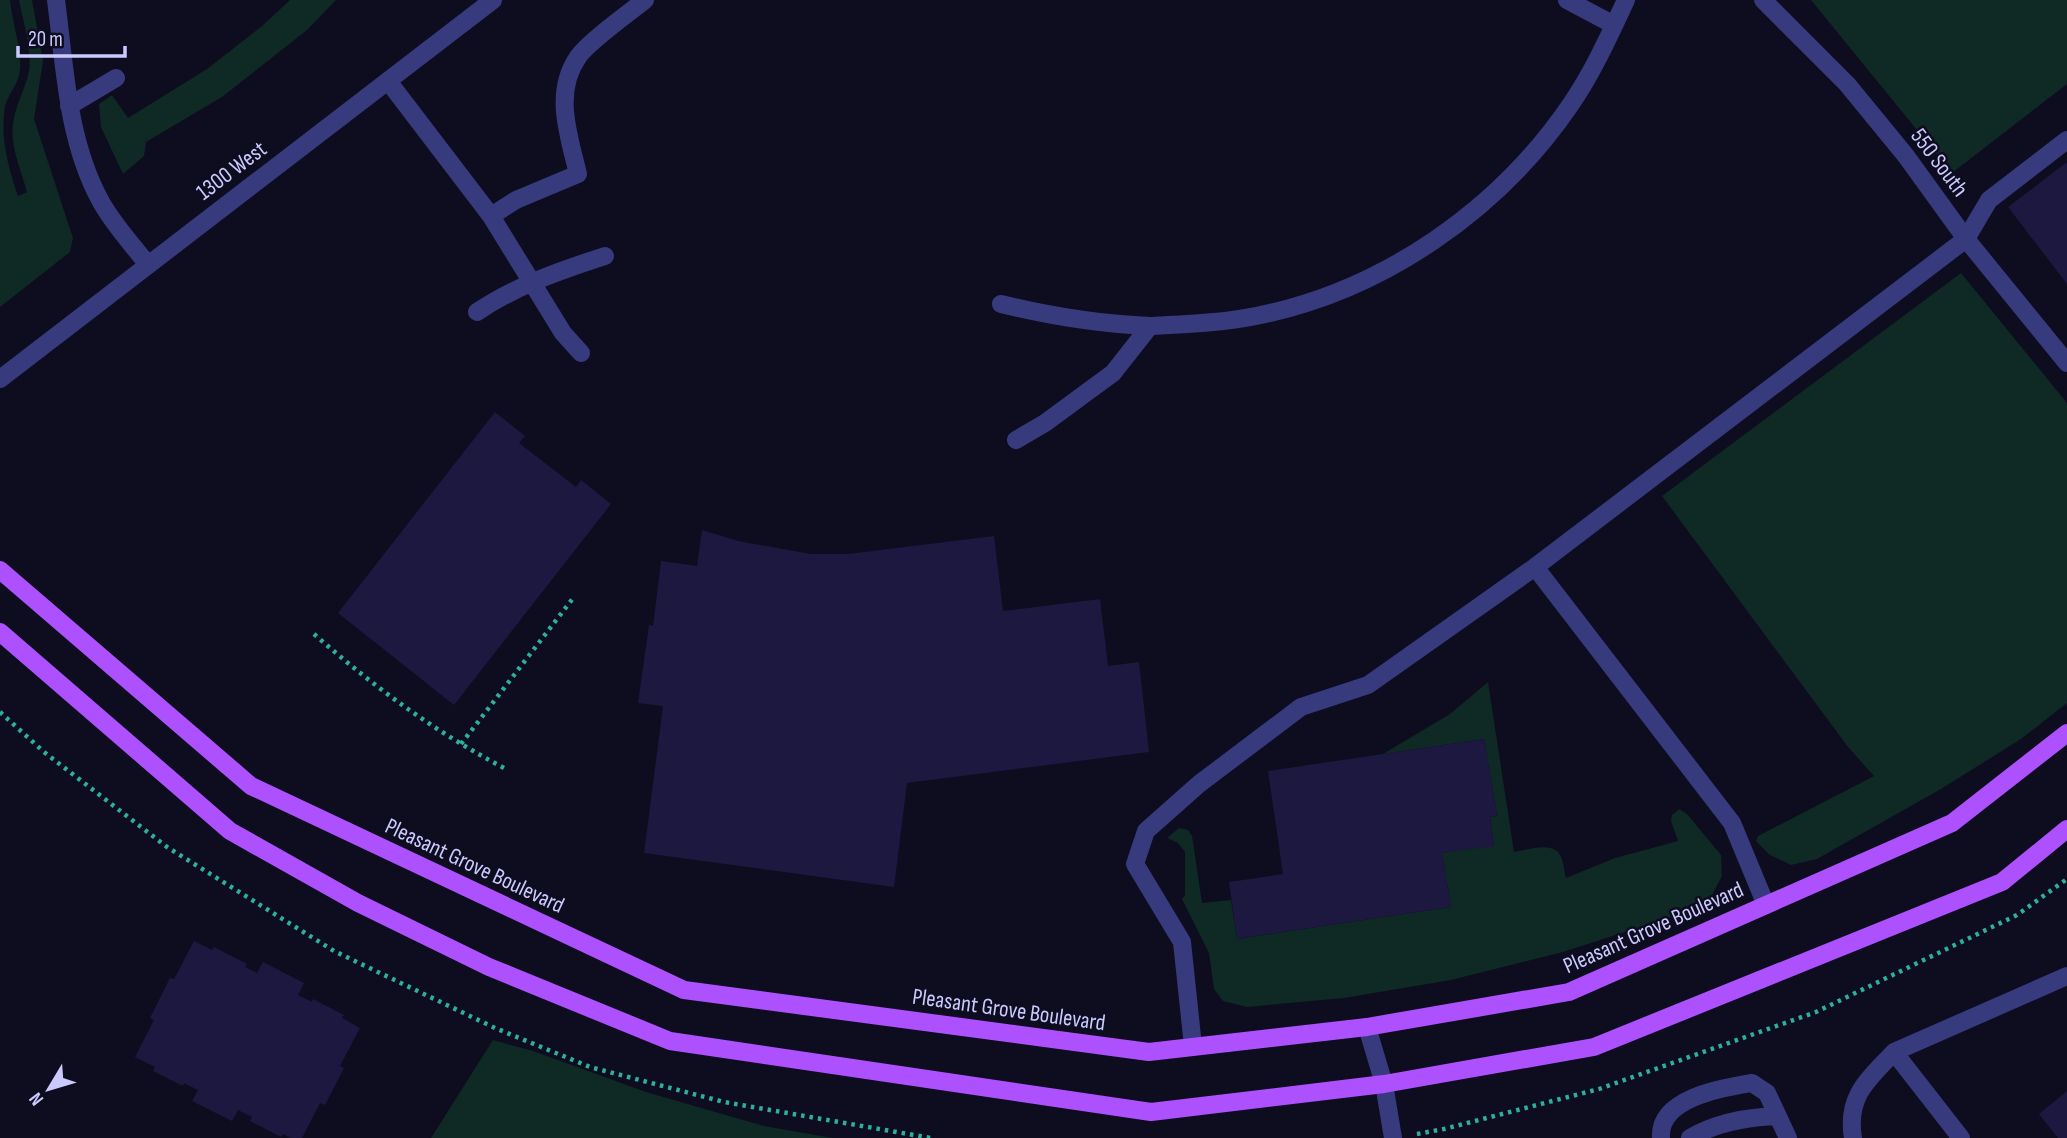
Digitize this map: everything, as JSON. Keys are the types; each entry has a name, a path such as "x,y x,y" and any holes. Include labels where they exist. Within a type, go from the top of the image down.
{"main road":[{"name":"Pleasant Grove Boulevard","path":"0,570 251,786 684,990 1149,1052 1367,1027 1569,992 1952,822 2067,733"},
{"path":"0,632 230,831 358,903 489,967 670,1041 1152,1112 1384,1084 1594,1047 2002,882 2067,829"}],"street":[{"path":"56,0 69,106 82,159 100,201 148,265"},
{"name":"1300 West","path":"0,379 492,0"},
{"path":"491,216 516,200 578,174 566,124 564,101 568,74 579,54 645,0"},
{"path":"1567,0 1614,25"},
{"path":"1001,304 1083,320 1150,326 1220,322 1293,306 1341,289 1392,265 1442,236 1494,194 1539,147 1572,103 1626,0"},
{"name":"550 South","path":"1763,0 1847,83 1906,156 1966,239 2066,358"},
{"path":"69,106 116,78"},
{"path":"388,81 491,216 563,333 581,353"},
{"path":"1193,1046 1182,942 1135,864 1146,831 1199,784 1301,707 1367,685 1535,567 1966,239 1989,200 2067,140"},
{"path":"477,312 531,284 605,256"},
{"path":"1016,440 1045,423 1113,373 1150,326"},
{"path":"1535,567 1732,823 1766,905"},
{"path":"1853,1138 1850,1120 1859,1090 1894,1052 2067,976"},
{"path":"1367,1027 1384,1084 1393,1138"},
{"path":"1894,1052 1961,1138"},
{"path":"1661,1138 1660,1128 1665,1117 1682,1103 1726,1087 1752,1083 1767,1093 1788,1138"},
{"path":"1690,1138 1730,1121 1750,1116 1777,1116"}],"path":[{"path":"461,744 574,597"},
{"path":"314,634 365,679 442,734 506,769"},
{"path":"0,712 44,752 167,847 334,950 495,1028 590,1067 724,1102 931,1138"},
{"path":"1432,1131 1599,1089 1816,1012 2017,915 2067,879"}],"green space":[{"path":"0,0 10,0 20,58 19,76 6,102 4,118 6,152 14,185 18,196 27,192 14,147 13,128 30,62 19,0 32,0 43,61 34,119 73,238 70,252 0,307"},
{"path":"290,0 336,0 307,30 222,97 146,142 144,156 123,174 101,127 99,104 112,95 128,118 207,69"},
{"path":"1811,0 2067,0 2067,84 1952,173"},
{"path":"1961,273 2067,403 2067,703 2021,739 1941,789 1817,859 1791,865 1770,855 1756,841 1758,836 1874,776 1848,747 1662,496"},
{"path":"1488,682 1514,852 1552,848 1560,855 1566,878 1615,858 1678,841 1671,821 1672,815 1679,809 1687,814 1721,855 1722,876 1712,895 1693,910 1563,952 1451,980 1344,998 1247,1007 1223,1001 1214,989 1209,953 1182,899 1185,895 1185,852 1178,843 1167,838 1179,828 1188,830 1192,836 1202,903 1231,900 1237,939 1451,907 1442,853 1494,845 1490,817 1497,816 1484,739 1383,754 1450,714"},
{"path":"493,1040 533,1051 646,1092 764,1126 833,1138 431,1138"}],"building":[{"path":"2067,162 2067,284 2008,207"},
{"path":"495,412 525,436 519,443 576,487 581,480 611,504 454,705 338,613"},
{"path":"702,530 738,541 811,554 848,554 994,536 1003,611 1100,599 1108,666 1139,662 1149,752 907,783 894,887 644,853 663,706 638,703 649,625 653,626 661,561 697,566"},
{"path":"1484,739 1497,816 1490,817 1494,846 1442,853 1451,907 1237,939 1229,882 1283,874 1268,771"},
{"path":"194,941 212,950 214,947 247,964 245,967 257,973 263,962 304,983 298,995 312,1002 313,999 344,1015 342,1018 360,1028 340,1066 344,1068 325,1105 320,1103 302,1138 291,1138 283,1134 281,1137 250,1121 252,1117 238,1110 232,1121 192,1101 198,1090 184,1083 183,1086 153,1071 155,1067 135,1057 154,1020 150,1018 170,978 174,979"},
{"path":"2067,1091 2067,1138 2058,1138 2039,1114"}]}
